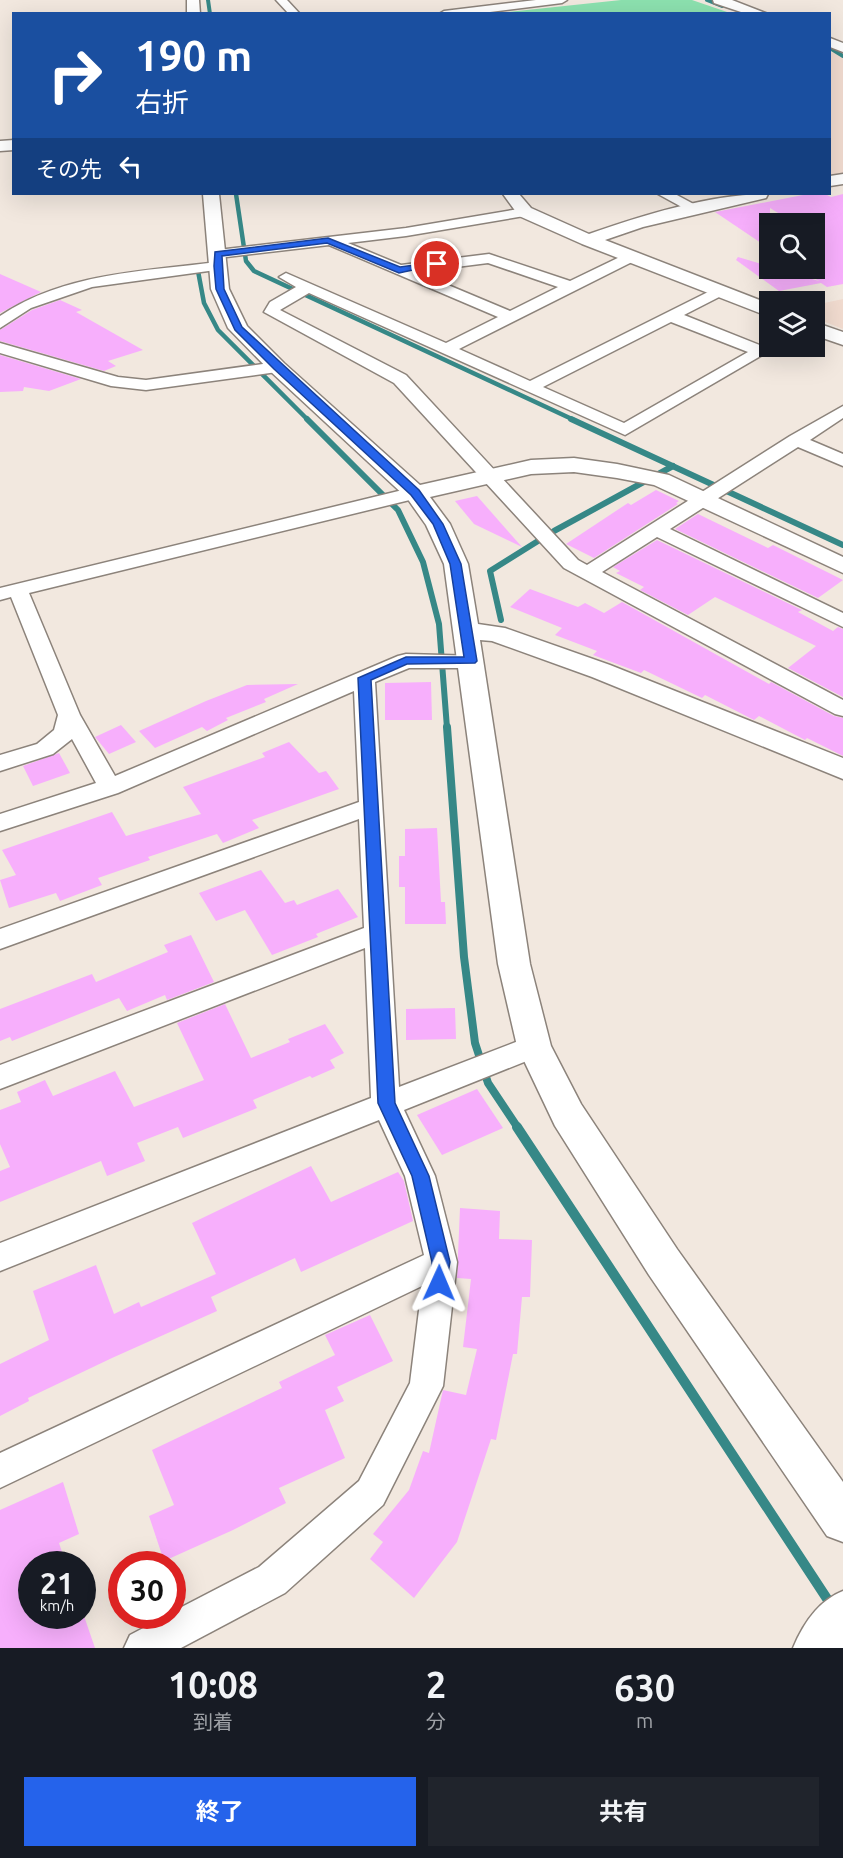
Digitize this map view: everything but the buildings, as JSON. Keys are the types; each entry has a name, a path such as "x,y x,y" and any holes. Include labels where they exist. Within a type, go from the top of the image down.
{"street":[{"path":"281,0 293,12"},
{"path":"461,12 562,0"},
{"path":"723,1 747,0"},
{"path":"723,1 756,12"},
{"path":"212,195 220,289 238,328 277,367 415,493 438,524 456,564 514,964 534,1046 574,1125 663,1262 843,1520"},
{"path":"512,195 525,212 588,240 759,307"},
{"path":"667,195 694,208"},
{"path":"588,240 637,223 755,195"},
{"path":"0,324 26,305 90,283 328,240 406,232 525,212"},
{"path":"328,240 511,317"},
{"path":"446,349 631,257"},
{"path":"399,270 489,258 572,286"},
{"path":"286,277 625,430 761,351 670,316"},
{"path":"308,287 275,305 272,312 400,379 571,564 843,709"},
{"path":"530,387 720,291"},
{"path":"825,332 843,339"},
{"path":"0,348 117,382 146,385 277,367"},
{"path":"587,573 843,411"},
{"path":"796,440 843,461"},
{"path":"110,787 69,715 9,592 488,475 531,467 574,465 661,480 843,566"},
{"path":"656,529 843,621"},
{"path":"0,823 110,787 406,661 469,646 496,634 601,671 843,769"},
{"path":"143,1648 272,1580 371,1493 426,1386 441,1262 420,1176 386,1103 364,678"},
{"path":"0,763 45,749 65,734 69,715"},
{"path":"0,939 371,806"},
{"path":"0,1077 377,933"},
{"path":"0,1257 534,1046"},
{"path":"0,1471 441,1262"},
{"path":"817,1648 843,1614"}],"shaded area":[{"path":"843,51 843,174 831,176 831,53"},
{"path":"843,299 843,329 825,322 825,303"}],"green space":[{"path":"621,0 692,0 727,12 507,12"}],"waterway":[{"path":"208,0 210,12"},
{"path":"707,0 722,6"},
{"path":"831,49 843,56"},
{"path":"236,195 246,261 254,271 574,420"},
{"path":"198,271 204,303 218,330 398,510 423,562 439,624 447,728"},
{"path":"571,419 673,466"},
{"path":"501,620 490,571 554,531 673,466"},
{"path":"673,466 843,545"},
{"path":"447,727 464,957 475,1043 488,1083 518,1128"},
{"path":"517,1127 843,1623"}],"route":[{"path":"437,264 399,270 328,240 218,254 220,289 238,328 277,367 415,493 438,524 456,564 471,661 406,661 364,678 386,1103 420,1176 441,1262 439,1283"}]}
